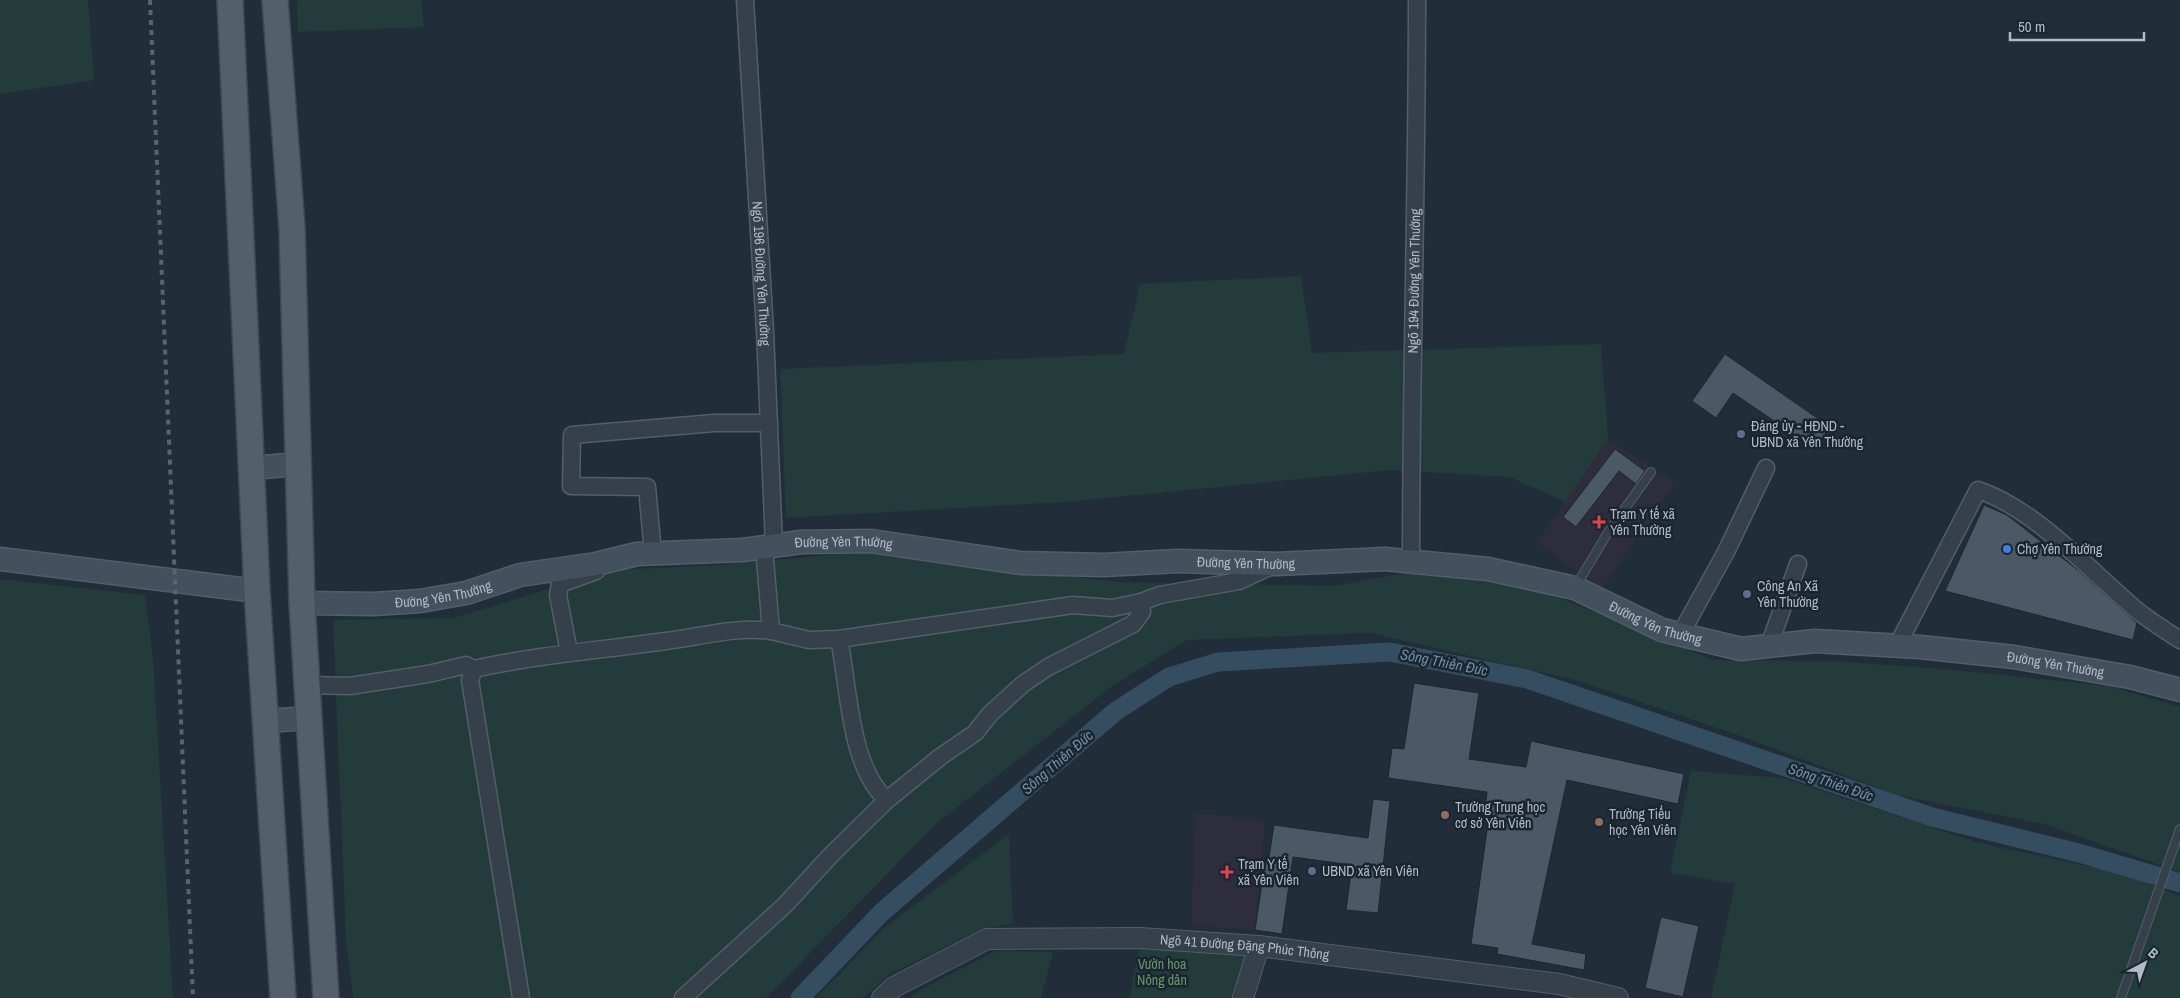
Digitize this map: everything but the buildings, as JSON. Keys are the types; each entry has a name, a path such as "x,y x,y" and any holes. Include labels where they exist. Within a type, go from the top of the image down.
{"main road":[{"path":"230,0 257,591 283,998"},
{"path":"275,0 292,228 302,603 326,998"},
{"path":"251,468 298,464"},
{"name":"Đường Yên Thường","path":"302,603 374,604 420,601 466,593 520,575 613,560 637,554 769,547 801,542 871,541 1020,563 1104,565 1177,561 1276,564 1385,559 1488,569 1575,588 1662,630 1742,648 1815,641 2014,656 2130,677 2180,690"},
{"path":"0,559 257,591"},
{"path":"266,721 309,718"}],"street":[{"name":"Ngõ 196 Đường Yên Thường","path":"745,0 769,423 771,631"},
{"name":"Ngõ 194 Đường Yên Thường","path":"1411,562 1411,432 1415,341 1418,107 1417,0"},
{"path":"653,554 647,487 571,486 572,435 714,423 769,423"},
{"path":"1680,635 1726,552 1766,468"},
{"path":"1897,646 1978,490 1994,495 2044,528 2140,613 2180,640"},
{"path":"569,652 558,595 560,584 606,567 613,560"},
{"path":"307,685 350,686 466,666 474,669 569,652 664,642 752,628 809,640 839,639 931,627 970,618 995,617 1073,605 1112,608 1141,602 1160,595 1239,581 1276,564"},
{"path":"1769,646 1798,564"},
{"path":"683,998 785,905 830,855 887,800 940,757 975,733 990,714 1023,684 1048,667 1133,624 1142,612 1141,602"},
{"path":"839,639 849,704 863,763 868,778 887,800"},
{"path":"474,669 470,680 521,998"},
{"name":"Ngõ 41 Đường Đặng Phúc Thông","path":"882,998 894,987 987,939 1140,938 1259,946 1559,984 1618,998"},
{"path":"1243,998 1259,946"}],"lane":[{"path":"1575,588 1607,534 1651,472"},
{"path":"2121,998 2180,829"}],"shaded area":[{"name":"Trạm Y tế xã Yên Thường","path":"1608,439 1675,483 1602,589 1537,543"},
{"name":"Trạm Y tế xã Yên Viên","path":"1196,813 1265,820 1254,930 1191,925"}],"green space":[{"path":"0,0 88,0 94,80 0,94"},
{"path":"297,0 421,0 424,27 298,32"},
{"path":"1301,276 1312,353 1601,344 1608,439 1565,502 1510,477 1391,470 1064,502 786,518 780,369 1124,354 1140,284"},
{"path":"861,552 1119,582 1334,586 1411,572 1535,588 1714,660 1834,661 1955,670 2109,686 2180,707 2180,872 2044,824 1897,795 1738,735 1575,680 1370,633 1187,640 1112,686 937,823 766,998 353,998 346,938 333,620 453,618 613,570 720,565"},
{"path":"0,579 145,595 153,658 173,998 0,998"},
{"path":"1691,771 1783,778 1979,843 2120,873 2180,896 2180,998 1711,998 1735,884 1670,873"},
{"path":"1009,834 1013,923 982,929 890,974 863,998 816,998 885,927"},
{"name":"Vườn hoa Nông dân","path":"1140,944 1254,950 1239,998 1129,998"},
{"path":"996,951 1053,952 1041,998 910,998 920,990"}],"waterway":[{"name":"Sông Thiên Đức","path":"800,998 882,912 1116,711 1169,677 1218,662 1390,652 1527,679 1932,817 2079,853 2180,883"}],"railway":[{"path":"150,0 193,998"}],"place":[{"name":"Đảng ủy - HĐND - UBND xã Yên Thường","path":"1741,434"},
{"name":"Trạm Y tế xã Yên Thường","path":"1599,522"},
{"name":"Chợ Yên Thường","path":"2007,549"},
{"name":"Công An Xã Yên Thường","path":"1747,594"},
{"name":"Trường Trung học cơ sở Yên Viên","path":"1445,815"},
{"name":"Trường Tiểu học Yên Viên","path":"1599,822"},
{"name":"UBND xã Yên Viên","path":"1312,871"},
{"name":"Trạm Y tế xã Yên Viên","path":"1227,872"}]}
